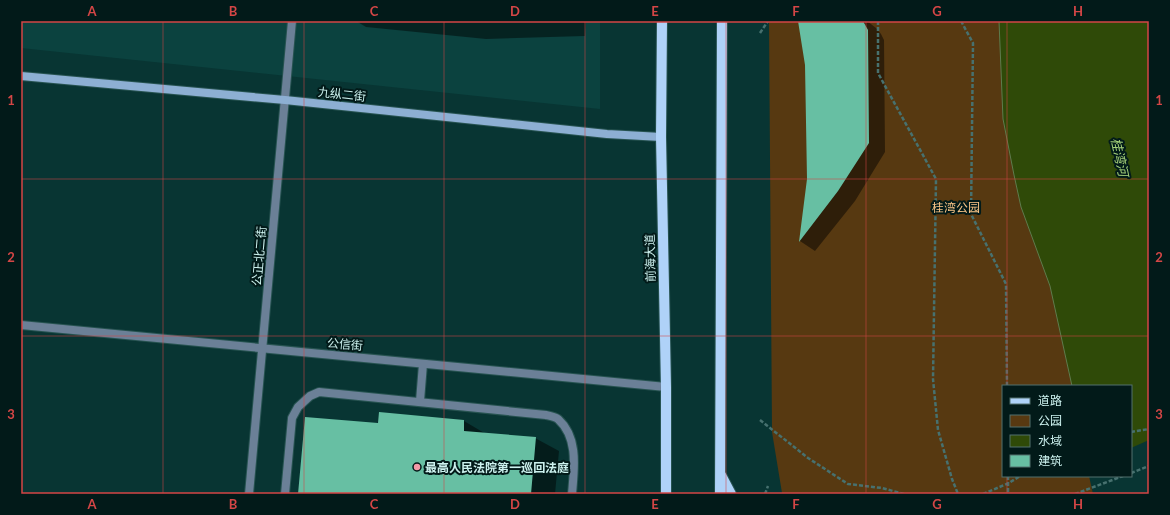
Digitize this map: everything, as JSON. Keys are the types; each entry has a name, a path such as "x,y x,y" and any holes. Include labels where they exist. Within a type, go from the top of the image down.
{"main road":[{"name":"前海大道","path":"662,21 661,137 666,387 666,494"},
{"path":"720,494 722,21"},
{"path":"720,473 731,494"},
{"path":"662,494 666,482"}],"street":[{"name":"公正北二街","path":"249,494 292,21"},
{"name":"九纵二街","path":"21,76 285,100 607,134 661,137"},
{"name":"公信街","path":"21,325 666,387"},
{"path":"420,401 422,364"},
{"path":"285,494 292,418 298,407 310,396 319,392 420,401 546,415 557,418 567,429 571,439 575,459 572,494"}],"path":[{"path":"760,33 768,21"},
{"path":"878,21 878,73 936,179 933,379 938,430 952,479 958,494"},
{"path":"961,21 972,43 971,214 1006,284 1007,385"},
{"path":"760,420 808,458 848,484 882,488 904,494"},
{"path":"1132,432 1149,429"},
{"path":"1132,473 1149,466"},
{"path":"1008,477 1008,494"},
{"path":"983,494 1009,483 1018,477"},
{"path":"1075,494 1120,477"},
{"path":"765,494 768,486"}],"shaded area":[{"path":"21,21 600,21 600,109 21,48"}],"green space":[{"name":"桂湾公园","path":"769,21 1149,21 1149,494 782,493 772,432"}],"water":[{"name":"桂湾河","path":"999,21 1149,21 1149,494 1132,477 1132,385 1072,385 1050,286 1021,207 1003,119"}],"pier":[{"path":"1149,440 1149,494 1093,494 1089,477 1132,477 1132,448"}],"building":[{"path":"798,21 863,21 868,30 869,143 838,191 799,242 807,179 805,65"},
{"name":"最高人民法院第一巡回法庭","path":"379,412 464,420 464,431 536,437 531,494 298,494 305,417 378,423"}],"place":[{"name":"最高人民法院第一巡回法庭","path":"417,467"}]}
